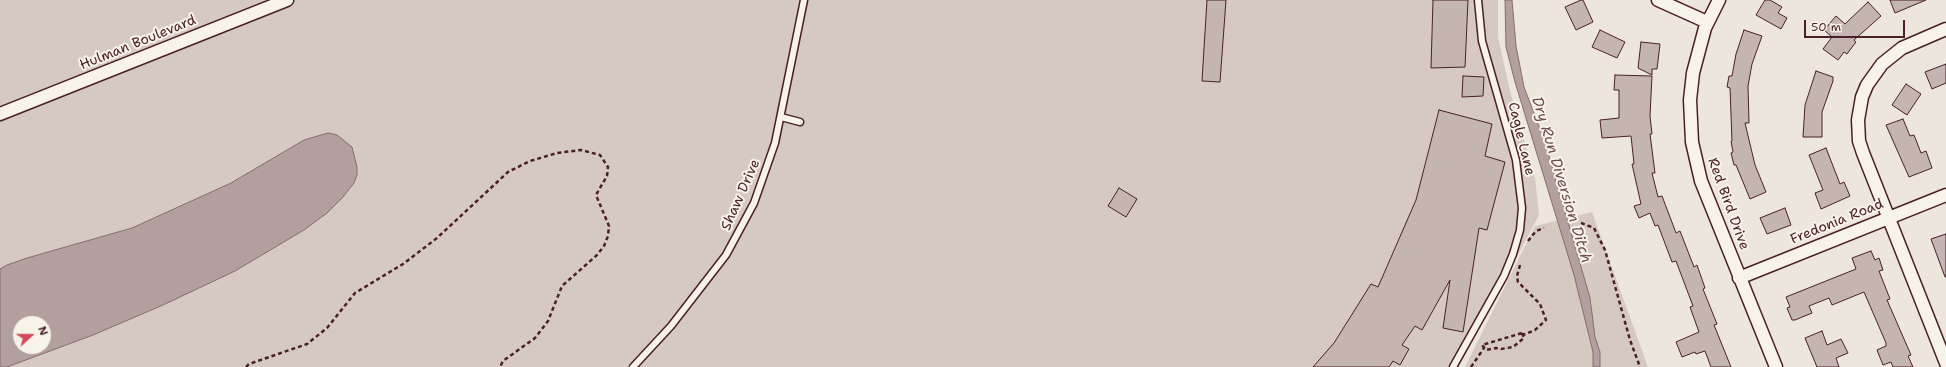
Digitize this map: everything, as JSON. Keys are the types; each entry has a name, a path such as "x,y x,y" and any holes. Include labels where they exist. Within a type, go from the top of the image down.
{"street":[{"name":"Hulman Boulevard","path":"0,114 287,0"},
{"path":"1658,0 1707,22"},
{"name":"Red Bird Drive","path":"1719,0 1707,22 1697,53 1691,82 1690,111 1692,142 1699,175 1739,278 1776,367"},
{"path":"1946,29 1908,45 1892,55 1878,69 1862,97 1858,120 1859,141 1946,363"},
{"name":"Fredonia Road","path":"1739,278 1946,195"}],"lane":[{"name":"Shaw Drive","path":"633,367 671,326 726,255 754,203 769,163 781,117 804,0"},
{"name":"Cagle Lane","path":"1453,367 1483,317 1504,276 1513,254 1520,230 1522,208 1516,160 1482,41 1478,0"},
{"path":"781,117 800,122"}],"path":[{"path":"246,367 249,364 307,344 327,328 356,293 402,264 436,238 508,172 530,161 557,152 581,150 600,155 608,167 607,176 596,195 609,226 608,236 604,246 597,255 562,286 548,321 535,338 503,361 500,367"},
{"path":"1581,222 1594,228 1605,250 1630,340 1640,367"},
{"path":"1526,246 1529,239 1536,231 1544,228"},
{"path":"1471,367 1484,348 1482,345 1522,333 1523,335 1535,330 1546,320 1540,304 1518,282 1517,276 1522,261"},
{"path":"1484,348 1486,350 1513,347 1524,338 1523,335"}],"shaded area":[{"path":"0,0 1498,0 1498,37 1510,91 1535,178 1539,215 1459,367 0,367"},
{"path":"1505,0 1512,0 1516,46 1524,87 1545,142 1590,298 1595,337 1600,352 1600,367 1593,367 1593,352 1574,275 1515,82 1506,47"},
{"path":"328,133 337,135 352,147 357,167 357,175 354,183 343,197 327,213 304,230 235,271 163,305 93,335 52,350 52,315 12,315 12,355 39,355 7,367 0,367 0,269 27,258 132,228 231,183 304,140"},
{"path":"1592,212 1648,367 1465,367 1535,226"}],"building":[{"path":"1207,0 1226,0 1220,82 1202,81"},
{"path":"1433,0 1468,0 1465,67 1431,68"},
{"path":"1583,0 1593,22 1576,30 1565,7"},
{"path":"1765,0 1770,0 1782,7 1778,13 1787,18 1781,29 1756,15"},
{"path":"1890,0 1926,0 1895,13"},
{"path":"1868,2 1881,16 1854,40 1856,42 1847,54 1844,52 1838,60 1823,49 1832,37 1824,30 1836,16 1845,24"},
{"path":"1600,30 1625,42 1617,58 1592,47"},
{"path":"1744,30 1762,36 1752,64 1748,86 1749,123 1745,123 1755,165 1766,192 1750,199 1736,165 1734,165 1731,153 1733,152 1731,141 1730,88 1727,87 1729,76 1732,76 1736,54"},
{"path":"1641,42 1660,44 1657,69 1652,69 1652,75 1638,68"},
{"path":"1946,64 1946,83 1932,89 1925,72"},
{"path":"1816,71 1833,77 1822,112 1822,137 1803,137 1805,105"},
{"path":"1615,75 1652,76 1650,116 1652,134 1650,134 1655,173 1652,173 1658,197 1662,196 1676,233 1680,231 1694,267 1697,265 1705,288 1703,289 1717,324 1714,325 1731,367 1711,367 1705,351 1696,354 1695,352 1682,357 1676,342 1699,332 1690,307 1693,306 1676,261 1672,262 1658,225 1655,226 1650,213 1639,218 1634,206 1641,204 1632,164 1634,164 1631,136 1602,138 1600,120 1619,118 1619,90 1614,90"},
{"path":"1463,76 1484,77 1483,96 1462,97"},
{"path":"1906,84 1921,94 1907,115 1892,105"},
{"path":"1439,110 1492,124 1485,156 1505,162 1487,230 1479,228 1463,332 1443,328 1450,280 1422,330 1415,326 1402,345 1409,349 1400,365 1393,361 1389,367 1313,367 1334,343 1371,284 1378,287 1416,200"},
{"path":"1903,119 1910,136 1914,135 1921,153 1926,151 1932,168 1909,177 1886,125"},
{"path":"1826,148 1840,184 1844,182 1850,196 1821,209 1815,193 1823,190 1809,155"},
{"path":"1119,188 1137,199 1126,217 1108,206"},
{"path":"1785,208 1791,225 1767,234 1760,218"},
{"path":"1946,234 1946,277 1945,277 1931,239"},
{"path":"1871,251 1875,260 1879,258 1883,270 1879,271 1890,299 1887,300 1911,355 1908,356 1913,367 1893,367 1891,362 1883,365 1877,350 1886,346 1886,343 1864,292 1832,305 1829,298 1809,306 1812,313 1795,320 1792,320 1787,308 1790,307 1786,297 1856,269 1852,258"},
{"path":"1822,331 1827,345 1841,339 1848,353 1836,358 1839,367 1817,367 1805,338"}],"water label":[{"name":"Dry Run Diversion Ditch","path":"1561,180"}]}
